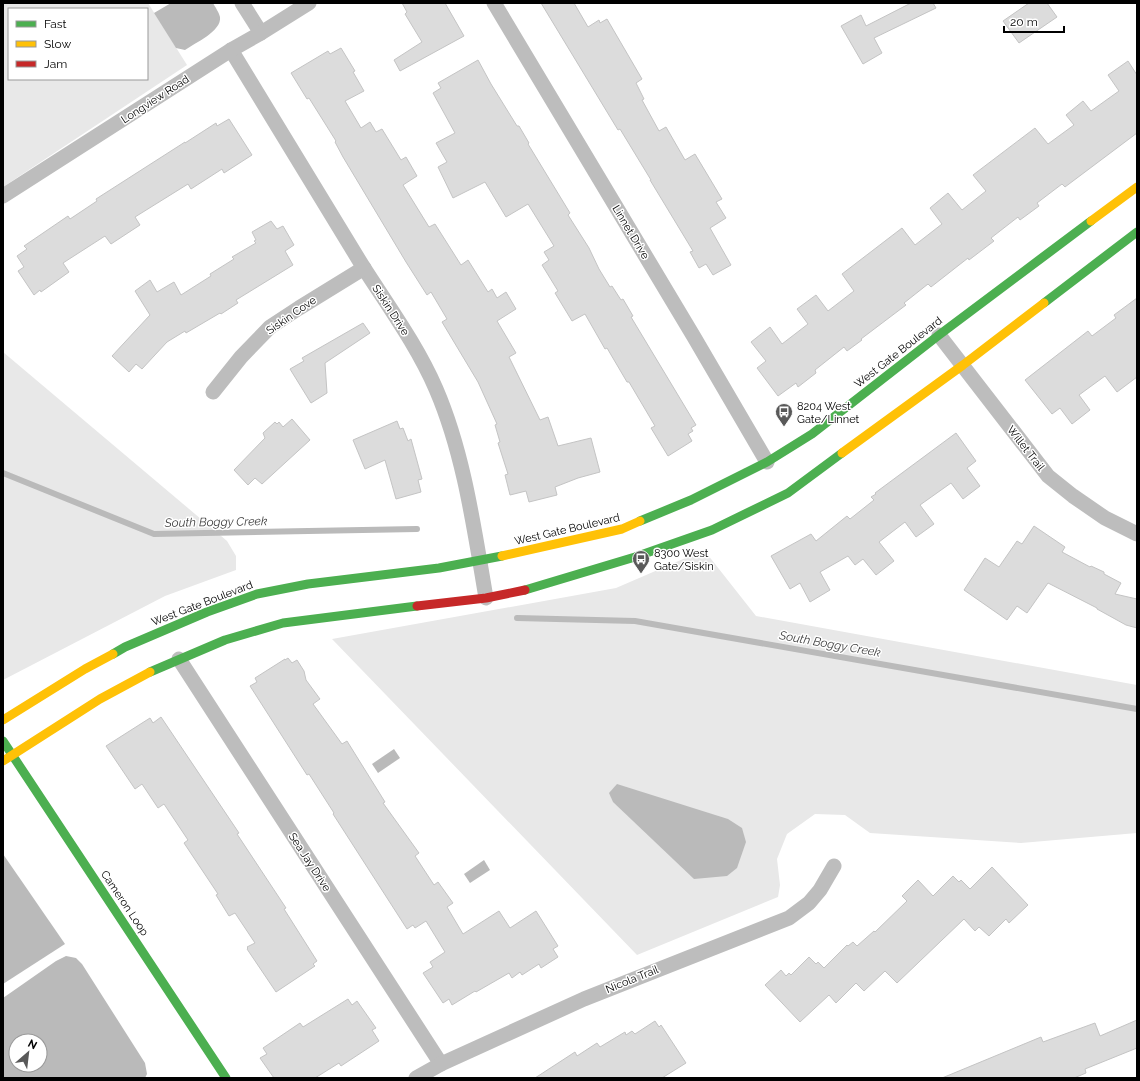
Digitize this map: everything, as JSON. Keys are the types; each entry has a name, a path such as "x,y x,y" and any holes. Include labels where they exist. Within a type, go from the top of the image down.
{"main road":[{"name":"West Gate Boulevard","path":"3,720 84,669 125,647 207,612 257,594 308,584 439,568 480,561 622,529 691,500 767,462 812,434 938,335 1137,187"},
{"path":"3,761 100,699 141,676 225,640 283,623 486,598 544,584 635,557 712,530 788,493 963,365 1137,232"},
{"name":"Cameron Loop","path":"3,741 226,1078"}],"street":[{"path":"242,3 261,33"},
{"name":"Longview Road","path":"3,196 231,50 308,3"},
{"name":"Linnet Drive","path":"494,3 767,462"},
{"name":"Siskin Drive","path":"231,50 364,268 413,344 436,389 458,449 486,598"},
{"name":"Siskin Cove","path":"213,392 241,357 270,327 364,268"},
{"name":"Willet Trail","path":"938,335 963,365 1048,476 1073,496 1105,518 1137,534"},
{"name":"Sea Jay Drive","path":"179,659 441,1064"},
{"name":"Nicola Trail","path":"416,1078 441,1064 584,999 790,918 808,904 834,866"}],"shaded area":[{"path":"3,3 148,3 187,65 3,187"},
{"path":"171,3 213,3 220,17 217,27 201,40 185,50 176,48 154,13"},
{"path":"3,352 227,541 236,556 236,570 165,596 3,680"},
{"path":"704,550 756,616 1137,685 1137,833 1021,843 870,833 845,815 815,814 787,834 777,859 780,885 778,897 637,955 332,639 616,588"},
{"path":"394,749 400,758 378,773 372,764"},
{"path":"617,784 728,819 742,828 746,842 737,868 727,876 694,879 613,802 609,793"},
{"path":"3,854 65,944 3,984"},
{"path":"484,860 490,870 470,883 464,874"},
{"path":"66,956 76,958 82,964 145,1063 147,1074 145,1078 3,1078 3,998 56,961"}],"building":[{"path":"402,3 445,3 464,36 400,71 394,60 422,42 405,14 407,12"},
{"path":"541,3 574,3 588,27 599,20 600,23 607,19 642,79 636,83 644,99 642,100 659,131 666,127 685,160 695,154 722,199 716,202 726,218 710,228 731,265 713,275 706,264 699,268 690,252 693,251 651,180 620,129 618,130"},
{"path":"911,3 933,3 936,8 874,38 882,53 863,64 841,26 861,15 866,26"},
{"path":"1029,3 1047,3 1057,17 1019,43 1003,21"},
{"path":"341,48 355,71 353,72 364,91 345,101 361,128 370,122 376,132 382,129 401,160 406,157 417,176 403,185 429,227 435,224 461,265 468,260 488,292 492,289 497,298 506,292 516,309 497,321 516,353 509,357 540,420 548,417 558,446 591,438 600,472 578,478 555,487 557,495 529,502 526,491 510,495 505,475 508,474 498,443 500,442 495,425 497,424 478,382 442,322 447,319 431,292 427,295 406,262 343,157 335,142 336,141 309,98 307,99 291,73 328,51 330,54"},
{"path":"478,60 491,84 517,126 519,126 529,143 528,144 570,213 568,215 589,248 599,269 610,287 612,286 621,300 623,299 633,316 631,317 696,425 691,428 693,431 688,434 692,441 668,456 651,428 655,426 607,348 605,349 585,314 572,321 555,293 558,291 542,265 549,260 544,252 554,246 528,204 506,217 485,182 453,198 438,167 447,162 436,143 455,133 433,93 441,88 438,83"},
{"path":"1128,61 1137,75 1137,133 1065,187 1062,184 1037,203 1039,206 1020,220 1018,217 991,238 994,241 969,260 968,258 931,287 928,284 904,303 906,305 861,339 862,340 847,351 844,347 815,370 816,373 798,387 796,383 778,396 757,368 766,361 751,342 770,327 782,344 808,324 797,309 816,295 828,311 854,291 842,274 902,228 915,245 942,224 930,208 948,193 962,210 986,191 973,175 1035,128 1048,144 1074,125 1066,115 1083,101 1091,111 1119,91 1108,75"},
{"path":"229,119 252,155 224,173 222,169 191,189 188,184 135,217 140,225 111,244 105,236 63,263 69,272 41,292 40,290 34,295 18,271 24,267 17,256 27,249 24,246 68,216 70,219 97,201 96,199 185,142 216,123 217,126"},
{"path":"271,221 277,229 283,226 294,245 285,251 293,265 236,300 238,303 221,314 220,313 186,333 185,331 167,342 142,369 136,364 129,372 112,356 150,315 135,291 150,280 157,292 174,282 181,295 234,259 232,257 256,243 252,232"},
{"path":"1137,298 1137,377 1117,392 1105,376 1079,395 1090,410 1072,424 1060,408 1052,414 1025,380 1088,331 1092,336 1116,318 1114,315"},
{"path":"363,323 370,333 325,363 327,393 311,403 290,369 304,361 302,358"},
{"path":"292,419 310,440 262,484 255,478 248,485 234,470 265,438 263,433 275,422 277,424 279,422 283,427"},
{"path":"397,421 400,429 403,428 408,441 411,439 422,479 418,480 421,492 396,499 385,460 365,469 353,440"},
{"path":"956,433 976,461 967,468 980,486 963,499 951,483 920,505 934,524 916,537 905,522 879,542 894,561 876,575 863,559 855,565 848,556 820,572 830,590 810,602 800,583 790,589 771,556 811,534 816,541 847,516 850,519 874,500 871,497 876,494 875,493"},
{"path":"1034,526 1065,547 1062,552 1090,567 1091,566 1104,572 1104,574 1121,583 1115,594 1137,599 1137,628 1126,625 1097,608 1048,583 1027,613 1017,606 1007,620 964,590 985,558 999,567 1017,541 1022,544"},
{"path":"288,658 292,663 297,660 304,671 306,680 320,699 313,704 342,744 347,741 385,802 383,803 419,853 415,856 434,885 438,882 453,903 447,907 463,934 499,911 510,928 536,911 558,946 553,949 558,957 541,968 539,964 522,975 520,972 512,978 509,973 452,1005 449,999 443,1003 423,973 433,967 430,962 445,952 426,921 415,928 413,925 407,929 309,774 307,775 250,686 257,682 255,678"},
{"path":"161,717 239,833 237,834 286,908 284,909 317,961 313,964 315,966 276,992 247,949 247,947 255,943 235,913 229,916 216,895 218,894 184,843 188,840 164,804 158,808 142,784 135,789 106,746 150,718 153,723"},
{"path":"992,867 1028,905 1009,923 1006,919 989,936 979,927 975,931 964,919 897,983 885,971 864,991 856,983 836,1003 829,995 800,1022 765,985 781,970 786,976 789,973 791,975 809,957 816,964 818,962 824,968 847,945 848,946 853,942 857,946 874,931 875,932 907,901 902,896 918,880 933,896 953,876 959,882 961,880 970,889"},
{"path":"348,999 352,1005 357,1001 376,1028 372,1030 379,1041 341,1066 339,1063 315,1078 274,1078 260,1058 267,1054 263,1048 300,1023 303,1027"},
{"path":"1137,1020 1137,1048 1085,1069 1086,1073 1074,1078 942,1078 1041,1037 1043,1042 1095,1023 1100,1036"},
{"path":"655,1021 659,1027 661,1025 686,1063 662,1078 535,1078 575,1052 577,1056 597,1043 600,1047 625,1032 626,1035 632,1031 635,1034"}],"waterway":[{"name":"South Boggy Creek","path":"3,473 154,534 417,529"},
{"name":"South Boggy Creek","path":"517,618 635,621 1137,709"}],"traffic: fast":[{"path":"640,521 691,500 767,462 812,434 939,335 1091,221"},
{"path":"1044,303 1137,232"},
{"path":"525,590 635,557 712,530 788,493 842,453"},
{"path":"113,654 125,647 207,612 257,594 308,584 439,568 502,556"},
{"path":"150,672 225,640 283,623 417,606"},
{"path":"3,741 226,1078"}],"traffic: slow":[{"path":"1091,221 1137,187"},
{"path":"842,453 963,365 1044,303"},
{"path":"502,556 622,529 640,521"},
{"path":"3,720 85,669 113,654"},
{"path":"3,761 100,699 150,672"}],"traffic: jam":[{"path":"417,606 486,598 525,590"}],"place":[{"name":"8204 West Gate/Linnet","path":"784,427"},
{"name":"8300 West Gate/Siskin","path":"641,574"}]}
